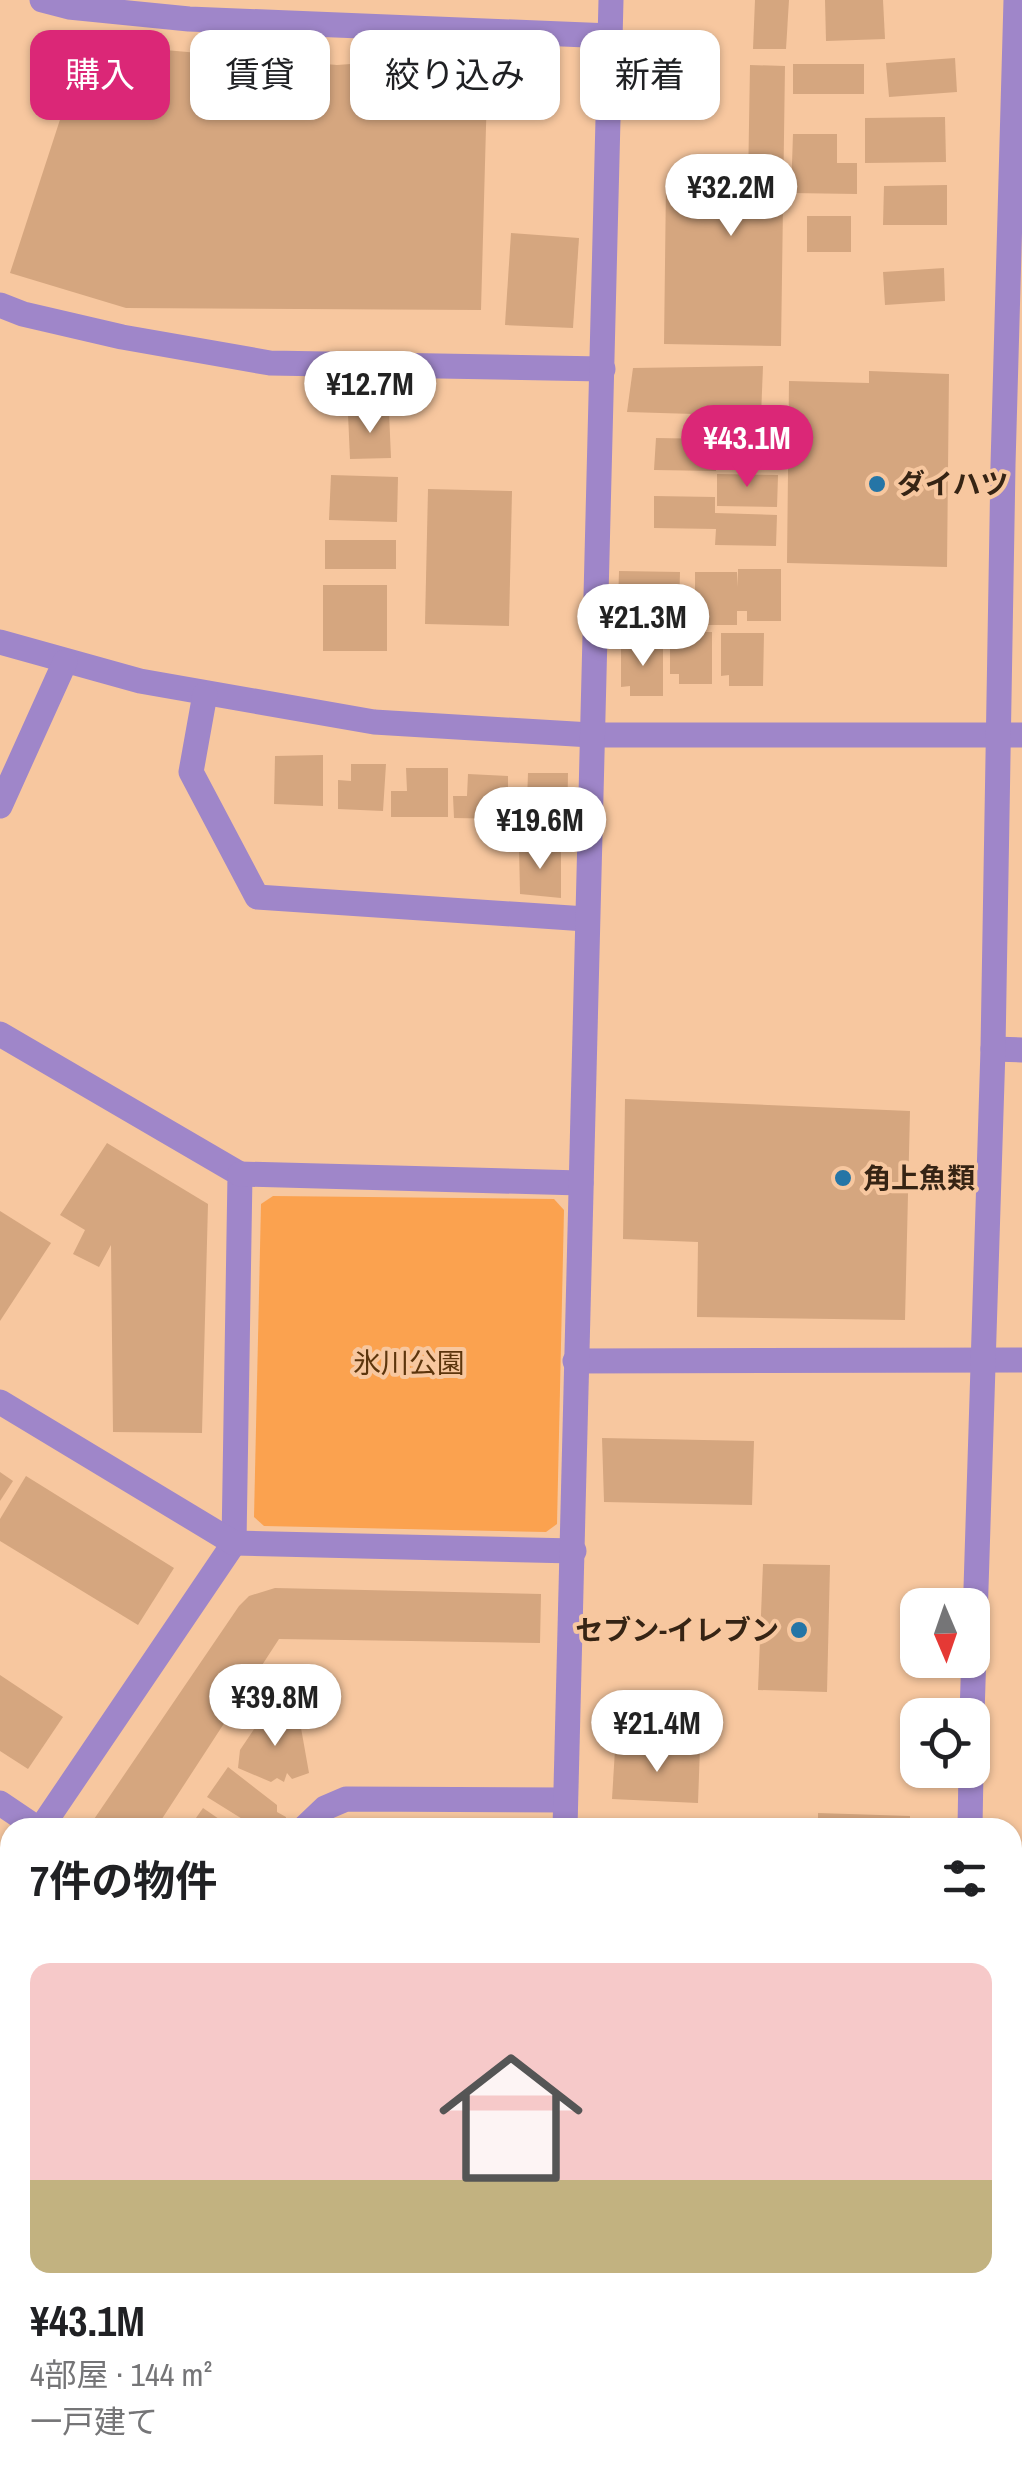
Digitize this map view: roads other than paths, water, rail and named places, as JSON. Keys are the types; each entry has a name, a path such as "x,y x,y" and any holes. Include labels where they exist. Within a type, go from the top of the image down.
{"street":[{"path":"42,0 69,7 189,18 580,35"},
{"path":"611,30 612,0"},
{"path":"972,1698 992,1049 1010,735 1016,0"},
{"path":"565,1818 609,120"},
{"path":"0,305 122,336 270,363 603,369"},
{"path":"0,642 65,662 205,694 374,722 592,734 1010,735"},
{"path":"0,806 65,662"},
{"path":"205,694 191,772 258,897 586,919"},
{"path":"0,1034 240,1174 581,1183"},
{"path":"992,1049 1022,1050"},
{"path":"46,1818 234,1543 240,1174"},
{"path":"575,1361 1022,1360"},
{"path":"0,1402 234,1543 574,1551"},
{"path":"970,1818 971,1788"},
{"path":"314,1818 325,1808 346,1799 565,1800"},
{"path":"0,1803 23,1818"}],"place":[{"name":"ダイハツ","path":"877,484"},
{"name":"角上魚類","path":"843,1178"},
{"name":"セブン-イレブン","path":"799,1630"}],"park label":[{"name":"氷川公園","path":"409,1363"}]}
